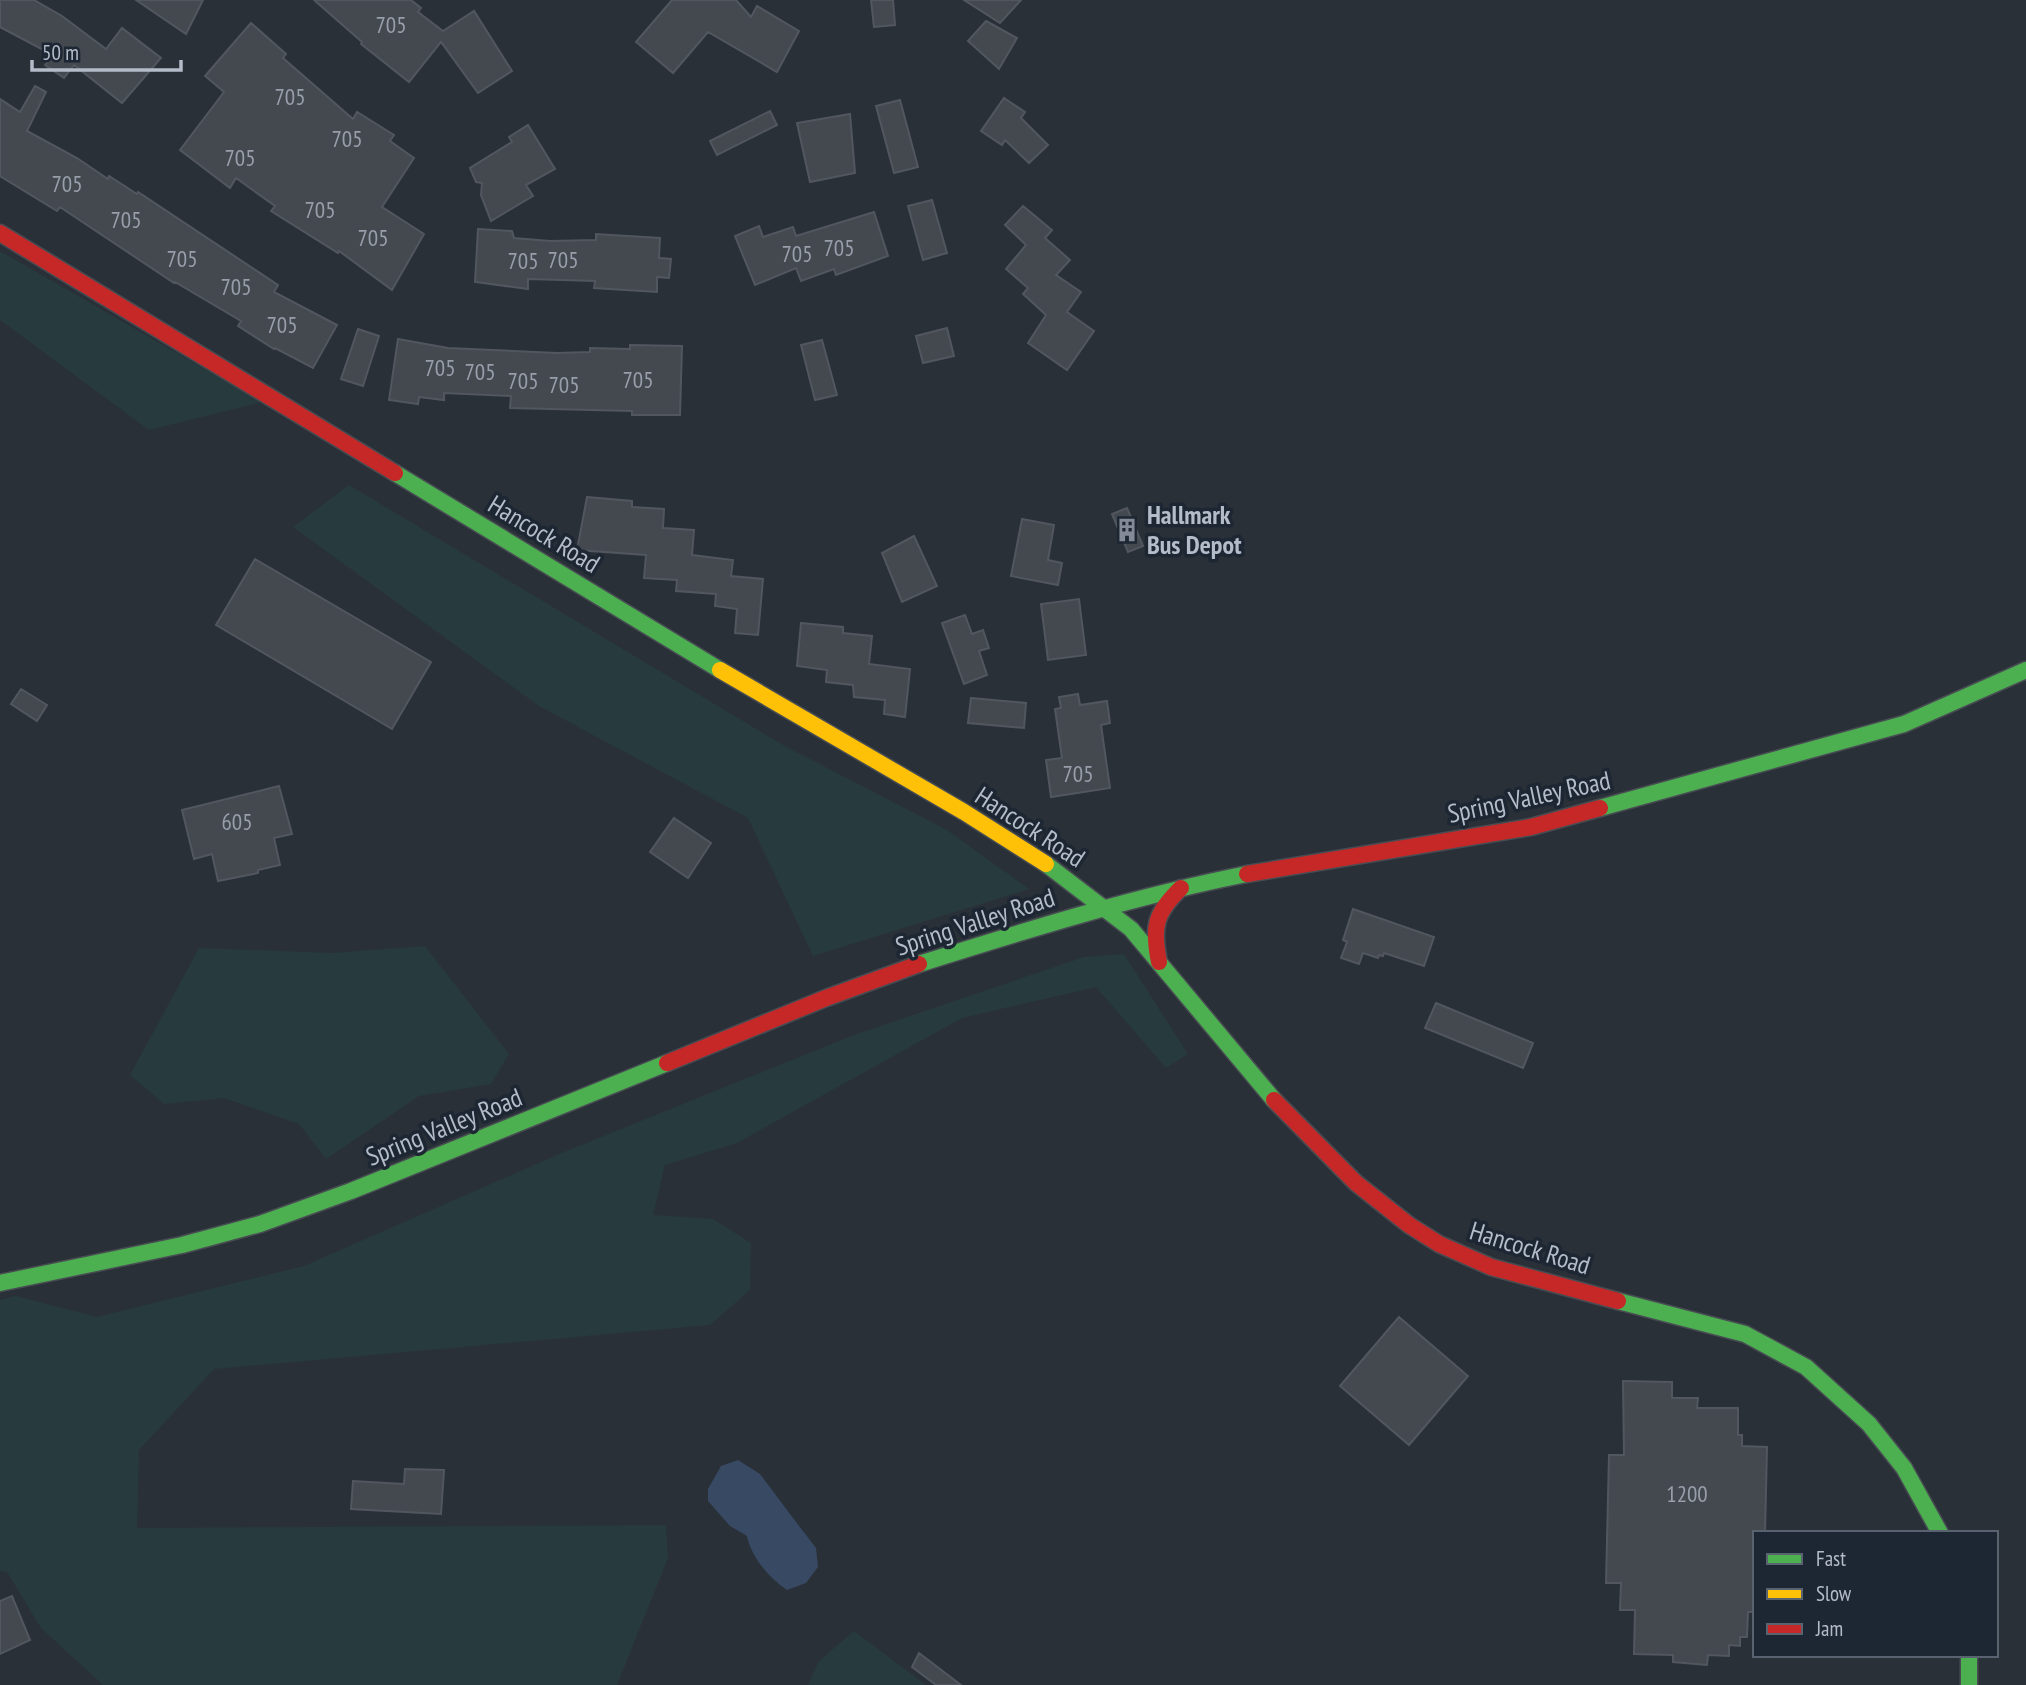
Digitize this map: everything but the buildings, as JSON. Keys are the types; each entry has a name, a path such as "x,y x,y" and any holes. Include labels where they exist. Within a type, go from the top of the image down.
{"street":[{"name":"Hancock Road","path":"0,233 780,706 964,812 1031,854 1129,928 1283,1111 1356,1183 1409,1225 1439,1244 1491,1267 1745,1334 1806,1367 1869,1424 1904,1468 1939,1531"},
{"name":"Spring Valley Road","path":"0,1283 182,1245 260,1224 351,1191 826,998 929,961 1103,908 1182,887 1297,864 1531,827 1904,724 2026,670"},
{"path":"1159,962 1154,925 1163,906 1182,887"},
{"path":"1969,1657 1969,1685"}],"green space":[{"path":"0,251 262,402 149,430 0,320"},
{"path":"349,485 781,744 947,830 1029,889 813,956 748,818 539,706 293,527"},
{"path":"425,946 509,1054 491,1084 419,1096 326,1159 299,1124 224,1098 164,1104 130,1075 199,948 332,953"},
{"path":"1124,954 1188,1054 1166,1068 1096,987 962,1018 737,1143 665,1165 653,1215 713,1219 751,1243 750,1290 710,1325 214,1369 139,1450 137,1528 666,1525 668,1558 617,1685 103,1685 41,1628 7,1572 0,1571 0,1300 16,1296 97,1317 304,1266 559,1154 854,1035 1084,957"},
{"path":"854,1631 926,1685 808,1685 819,1661"}],"water":[{"path":"738,1460 760,1474 816,1548 818,1567 806,1583 787,1590 781,1585 757,1559 747,1536 730,1526 708,1501 708,1489 721,1466"}],"traffic: fast":[{"path":"395,473 720,670"},
{"path":"1600,808 1904,724 2026,670"},
{"path":"1046,864 1131,929 1274,1100"},
{"path":"919,964 1123,903 1247,874"},
{"path":"0,1283 182,1245 260,1224 351,1191 667,1063"},
{"path":"1618,1301 1745,1334 1806,1367 1869,1424 1904,1468 1939,1531"},
{"path":"1969,1657 1969,1685"}],"traffic: slow":[{"path":"720,670 964,812 1046,864"}],"traffic: jam":[{"path":"0,233 395,473"},
{"path":"1247,874 1531,827 1600,808"},
{"path":"1159,962 1156,939 1158,921 1166,905 1181,888"},
{"path":"667,1063 826,998 919,964"},
{"path":"1274,1100 1356,1183 1409,1225 1439,1244 1491,1267 1618,1301"}],"place":[{"name":"Hallmark Bus Depot","path":"1127,530"}]}
